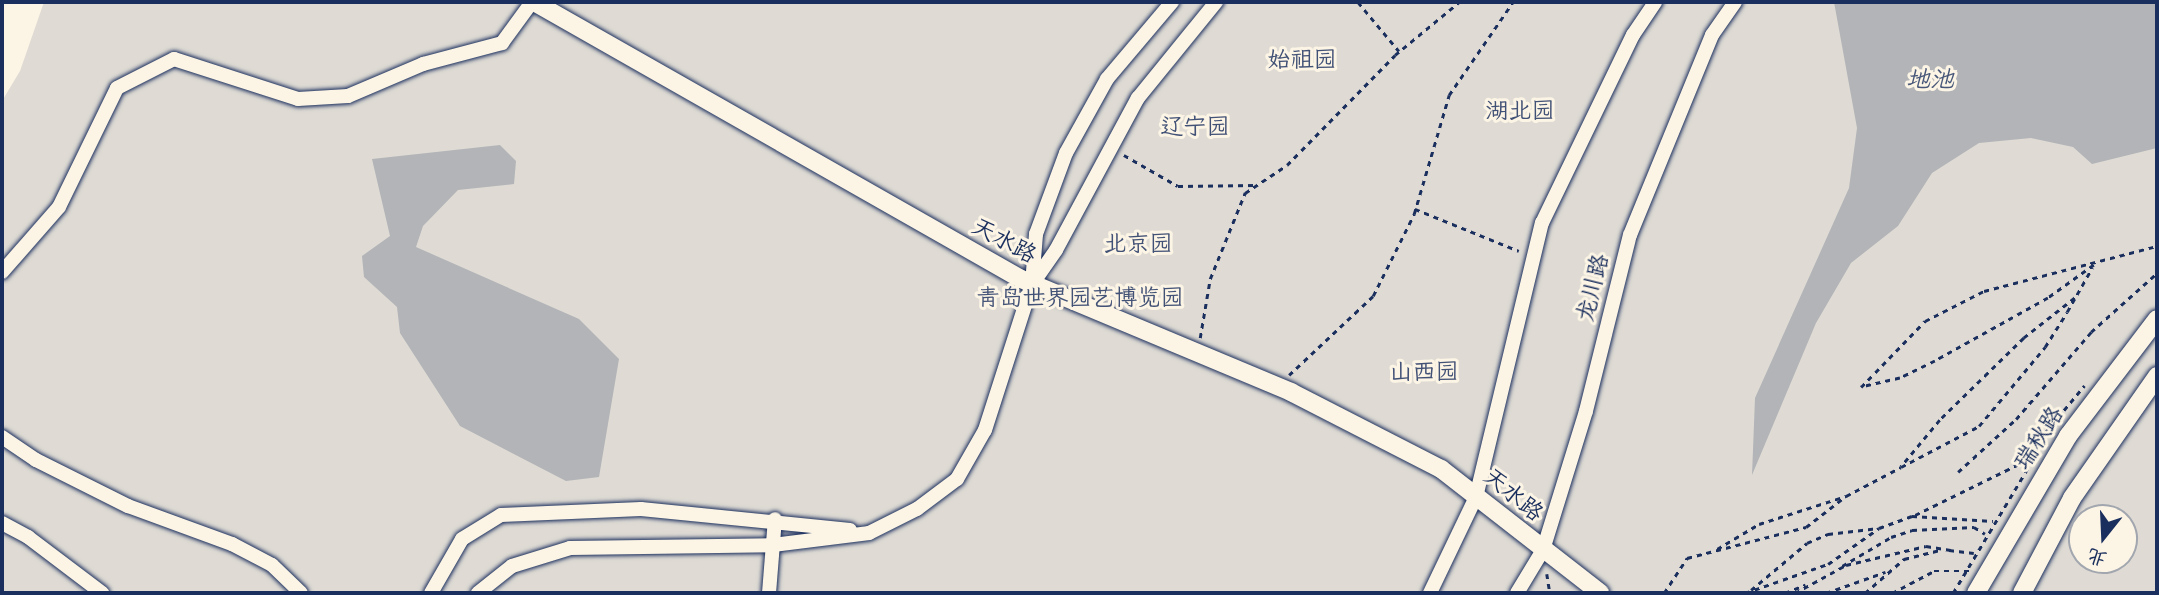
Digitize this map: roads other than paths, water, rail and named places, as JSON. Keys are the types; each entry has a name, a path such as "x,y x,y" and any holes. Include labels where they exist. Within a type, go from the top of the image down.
{"street":[{"path":"2,272 59,207 117,88 174,59 298,99 348,96 423,64 502,43 533,2"},
{"name":"天水路","path":"533,2 1032,284 1277,386 1441,469 1600,593"},
{"path":"478,593 512,566 570,548 773,545 869,533 917,509 957,479 985,430 1032,284 1036,234 1066,153 1107,79 1172,2"},
{"path":"1032,284 1056,250 1138,97 1216,2"},
{"path":"1430,593 1476,497 1542,223 1633,35 1654,2"},
{"name":"龙川路","path":"1517,593 1543,550 1587,411 1630,235 1712,35 1735,2"},
{"name":"瑞秋路","path":"1976,593 2068,436 2157,319"},
{"path":"2022,593 2072,498 2157,376"},
{"path":"2,437 36,460 128,506 262,559 301,593"},
{"path":"431,593 462,539 501,515 641,509 775,519 869,533"},
{"path":"769,593 775,519"},
{"path":"2,523 28,537 102,593"}],"water":[{"name":"地池","path":"1834,2 2157,2 2157,148 2092,164 2073,147 2031,138 1979,143 1932,173 1898,226 1851,263 1816,323 1752,475 1755,398 1849,188 1857,128"},
{"path":"500,145 516,161 514,184 458,190 423,226 416,247 579,319 619,359 599,477 566,481 460,426 400,333 397,307 364,277 362,256 390,236 372,159"}],"park label":[{"name":"始祖园","path":"1302,60"},
{"name":"湖北园","path":"1520,111"},
{"name":"辽宁园","path":"1195,127"},
{"name":"北京园","path":"1138,244"},
{"name":"青岛世界园艺博览园","path":"1080,298"},
{"name":"山西园","path":"1424,372"}]}
